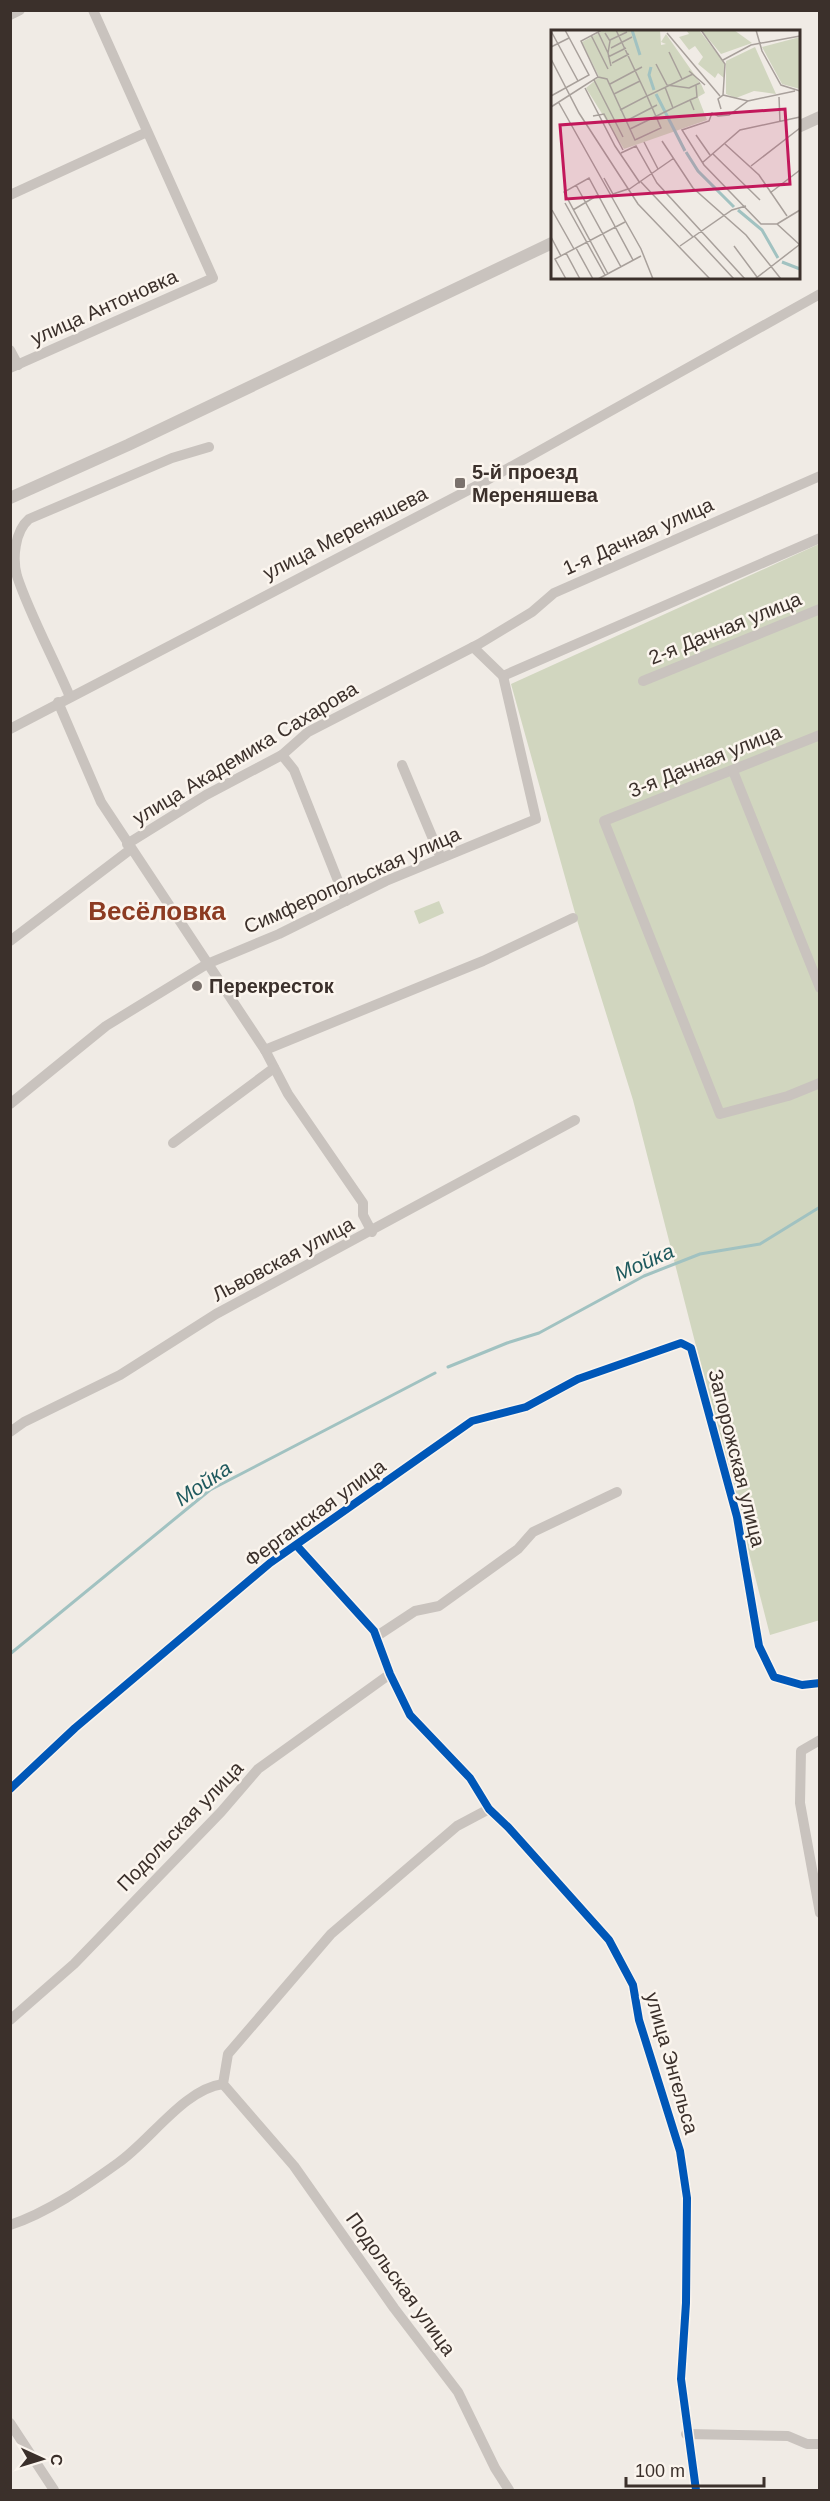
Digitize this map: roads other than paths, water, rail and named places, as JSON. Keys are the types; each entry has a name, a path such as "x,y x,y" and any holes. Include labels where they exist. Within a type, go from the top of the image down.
{"street":[{"path":"10,15 21,10"},
{"path":"10,195 147,132 93,10"},
{"path":"800,125 819,117"},
{"name":"улица Антоновка","path":"14,367 213,278 147,132"},
{"path":"10,498 128,445 551,243"},
{"name":"улица Мереняшева","path":"10,729 480,484 819,294"},
{"path":"10,351 14,367"},
{"path":"70,697 17,575 16,550 20,530 29,519 172,458 209,447"},
{"name":"1-я Дачная улица","path":"476,645 539,607 554,593 819,476"},
{"path":"476,645 502,676 819,538"},
{"name":"2-я Дачная улица","path":"643,681 819,609"},
{"name":"улица Академика Сахарова","path":"10,941 129,846 206,795 282,754 308,732 476,645"},
{"name":"Симферопольская улица","path":"10,1104 106,1026 207,964 441,858 536,819 502,676"},
{"path":"58,702 101,802 129,846 154,879 363,1203 363,1215 372,1232"},
{"name":"3-я Дачная улица","path":"819,735 604,821 720,1114 788,1096 819,1083"},
{"path":"282,754 294,770 345,901"},
{"path":"402,765 441,858"},
{"path":"733,771 819,988"},
{"path":"265,1050 483,961 573,918"},
{"path":"173,1143 274,1068"},
{"name":"Львовская улица","path":"10,1432 24,1422 120,1375 216,1314 372,1232 379,1225 575,1120"},
{"name":"Ферганская улица","path":"10,1789 75,1728 270,1563 472,1421 526,1407 578,1379 685,1343"},
{"name":"Запорожская улица","path":"685,1343 691,1348 736,1517 759,1646 774,1677 802,1685 819,1683"},
{"path":"377,1636 415,1611 439,1606 518,1549 533,1532 617,1492"},
{"name":"улица Энгельса","path":"297,1546 377,1636 390,1674 410,1714 470,1779 489,1809 508,1827 609,1940 633,1985 639,2020 680,2151 687,2198 686,2303 681,2379 686,2434 696,2490"},
{"name":"Подольская улица","path":"10,2020 74,1964 222,1812 258,1769 390,1674"},
{"path":"819,1740 801,1751 800,1803 819,1913"},
{"path":"10,2225 64,2197 119,2163 189,2100 209,2086 223,2084 228,2054 331,1934 457,1827 489,1809"},
{"name":"Подольская улица","path":"223,2084 294,2166 393,2308 458,2392 509,2490"},
{"path":"10,2423 54,2490"},
{"path":"686,2434 788,2436 807,2444 819,2444"}],"waterway":[{"name":"Мойка","path":"448,1367 507,1343 539,1333 644,1276 700,1254 760,1244 820,1207"},
{"name":"Мойка","path":"10,1654 210,1490 435,1373"}],"place":[{"name":"5-й проезд Мереняшева","path":"460,483"},
{"name":"Перекресток","path":"197,986"}],"district":[{"name":"Весёловка","path":"157,911"}]}
